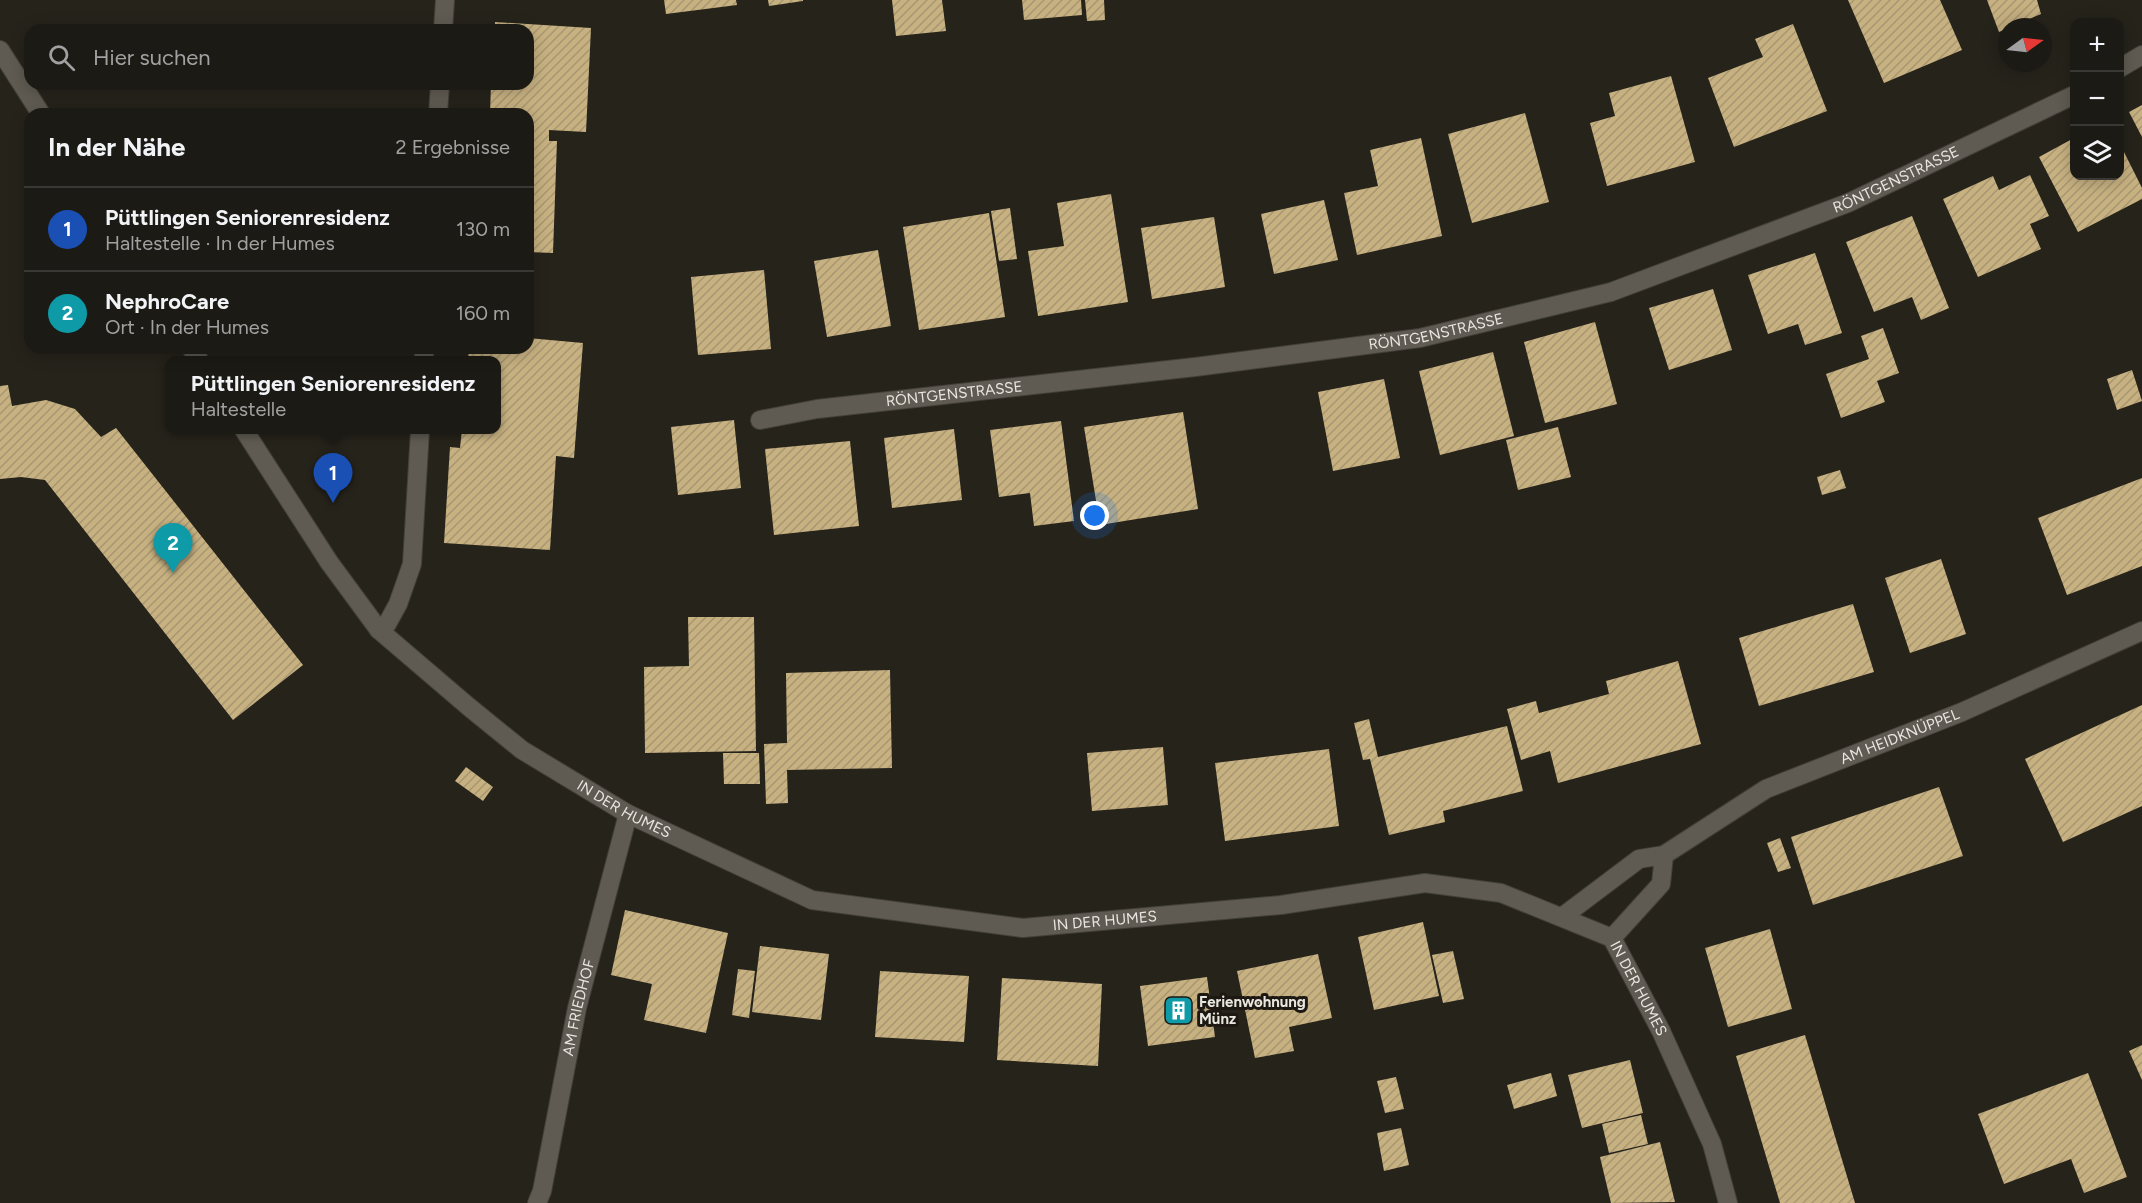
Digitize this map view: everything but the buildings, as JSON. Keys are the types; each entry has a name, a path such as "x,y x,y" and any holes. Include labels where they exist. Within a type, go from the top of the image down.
{"street":[{"path":"443,24 445,0"},
{"path":"0,50 24,87"},
{"path":"2124,66 2142,55"},
{"path":"26,90 37,108"},
{"path":"438,108 440,90"},
{"name":"RÖNTGENSTRASSE","path":"760,420 817,409 1195,367 1420,338 1611,292 1848,203 2070,97"},
{"name":"IN DER HUMES","path":"247,434 328,562 379,630 469,707 522,750 628,814 812,900 1023,928 1281,905 1425,884 1501,893 1612,938 1661,1031 1712,1144 1728,1203"},
{"path":"379,630 387,624 398,604 412,564 420,434"},
{"name":"AM HEIDKNÜPPEL","path":"1562,916 1639,859 1664,855 1766,789 1962,712 2142,631"},
{"name":"AM FRIEDHOF","path":"537,1203 542,1191 577,1008 628,814"},
{"path":"1612,938 1661,884 1664,855"}],"place":[{"name":"Püttlingen Seniorenresidenz","path":"333,503"},
{"name":"NephroCare","path":"173,573"},
{"name":"Ferienwohnung Münz","path":"1178,1011"}]}
